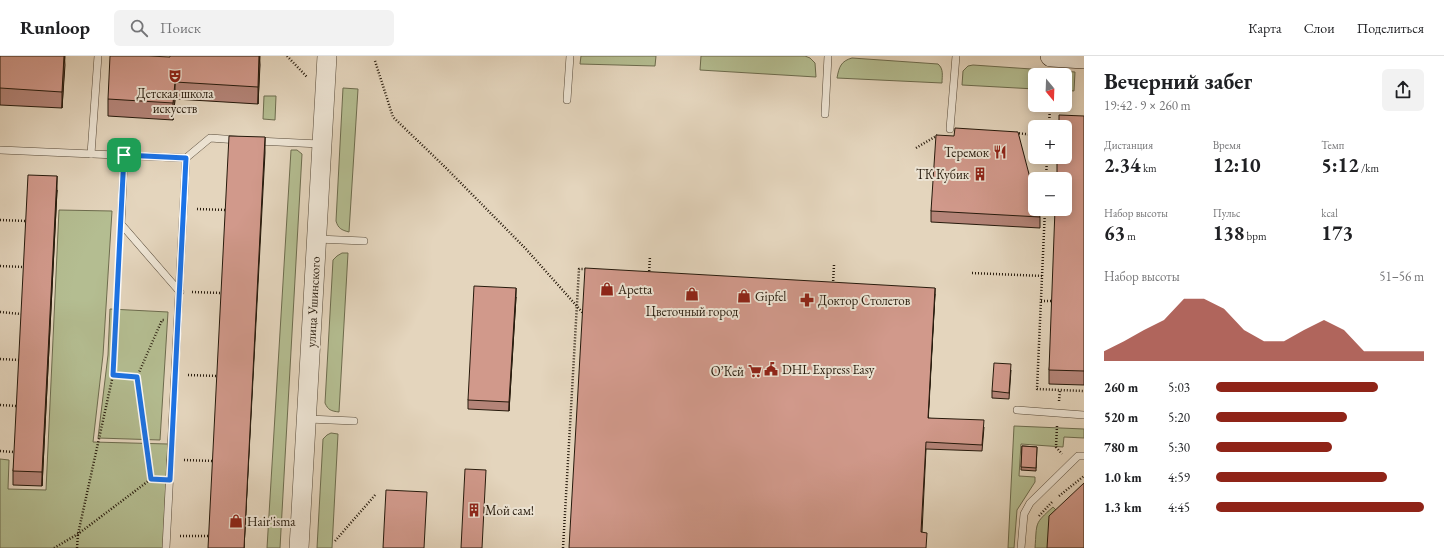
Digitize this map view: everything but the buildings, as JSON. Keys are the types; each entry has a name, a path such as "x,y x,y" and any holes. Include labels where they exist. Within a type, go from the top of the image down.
{"main road":[{"path":"1051,56 1084,58"}],"street":[{"name":"улица Ушинского","path":"299,548 326,56"}],"lane":[{"path":"91,154 98,56"},
{"path":"567,100 570,56"},
{"path":"826,114 828,56"},
{"path":"950,129 956,56"},
{"path":"0,150 186,158 210,138 322,144"},
{"path":"124,155 121,224 180,292"},
{"path":"166,548 186,158"},
{"path":"316,239 364,241"},
{"path":"1017,410 1084,415"},
{"path":"306,418 354,421"},
{"path":"1021,548 1024,514 1030,503 1078,456 1084,456"}],"path":[{"path":"287,56 307,78"},
{"path":"375,61 393,118 445,167 526,249 583,314"},
{"path":"916,148 950,129"},
{"path":"1012,133 1028,134"},
{"path":"184,208 226,210"},
{"path":"1045,216 1037,389 1084,391"},
{"path":"0,220 26,221"},
{"path":"77,548 78,534 113,375 121,224"},
{"path":"649,278 650,256"},
{"path":"0,266 24,267"},
{"path":"833,288 834,266"},
{"path":"563,548 579,268 587,269"},
{"path":"642,272 649,273"},
{"path":"972,273 1042,276"},
{"path":"833,282 841,283"},
{"path":"180,292 222,293"},
{"path":"1041,301 1052,301"},
{"path":"0,312 21,314"},
{"path":"151,479 137,377 162,320 178,320"},
{"path":"0,359 19,360"},
{"path":"175,374 218,376"},
{"path":"113,375 137,377"},
{"path":"0,405 17,406"},
{"path":"1057,423 1056,447 1064,456"},
{"path":"0,451 14,452"},
{"path":"171,459 213,461"},
{"path":"1039,516 1059,496 1084,476"},
{"path":"54,548 78,534 151,479 170,480"},
{"path":"335,540 376,494"},
{"path":"167,535 209,536"}],"green space":[{"path":"581,56 656,56 655,66 580,64"},
{"path":"701,56 805,56 810,58 815,63 816,77 700,70"},
{"path":"852,58 938,64 942,70 942,83 837,78 841,65 845,61"},
{"path":"973,65 1028,69 1028,89 962,85 963,71 968,66"},
{"path":"1072,72 1075,72 1074,91 1072,91"},
{"path":"343,88 358,89 349,232 340,228 336,221"},
{"path":"264,96 276,96 275,120 263,119"},
{"path":"291,150 297,150 302,154 280,548 267,548"},
{"path":"59,210 112,211 103,355 93,442 168,444 163,548 0,548 0,459 9,460 8,489 46,490"},
{"path":"342,253 348,253 339,412 330,410 325,403 333,260"},
{"path":"110,309 168,312 160,440 98,438 108,355"},
{"path":"1014,426 1084,429 1084,438 1064,437 1063,447 1021,444 1019,476 1035,477 1035,482 1017,510 1014,548 1008,548"},
{"path":"331,433 338,434 332,548 317,548 323,439"},
{"path":"1053,507 1063,517 1048,548 1035,548 1036,533 1039,521"}],"place":[{"name":"Детская школа искусств","path":"175,76"},
{"name":"Теремок","path":"1000,152"},
{"name":"ТК Кубик","path":"980,174"},
{"name":"Apetta","path":"607,289"},
{"name":"Цветочный город","path":"692,294"},
{"name":"Gipfel","path":"744,296"},
{"name":"Доктор Столетов","path":"807,300"},
{"name":"DHL Express Easy","path":"771,369"},
{"name":"О’Кей","path":"755,371"},
{"name":"Мой сам!","path":"474,510"},
{"name":"Hair'isma","path":"236,521"}],"route":[{"path":"124,155 186,158 170,480 151,479 137,377 113,375 124,155"}]}
